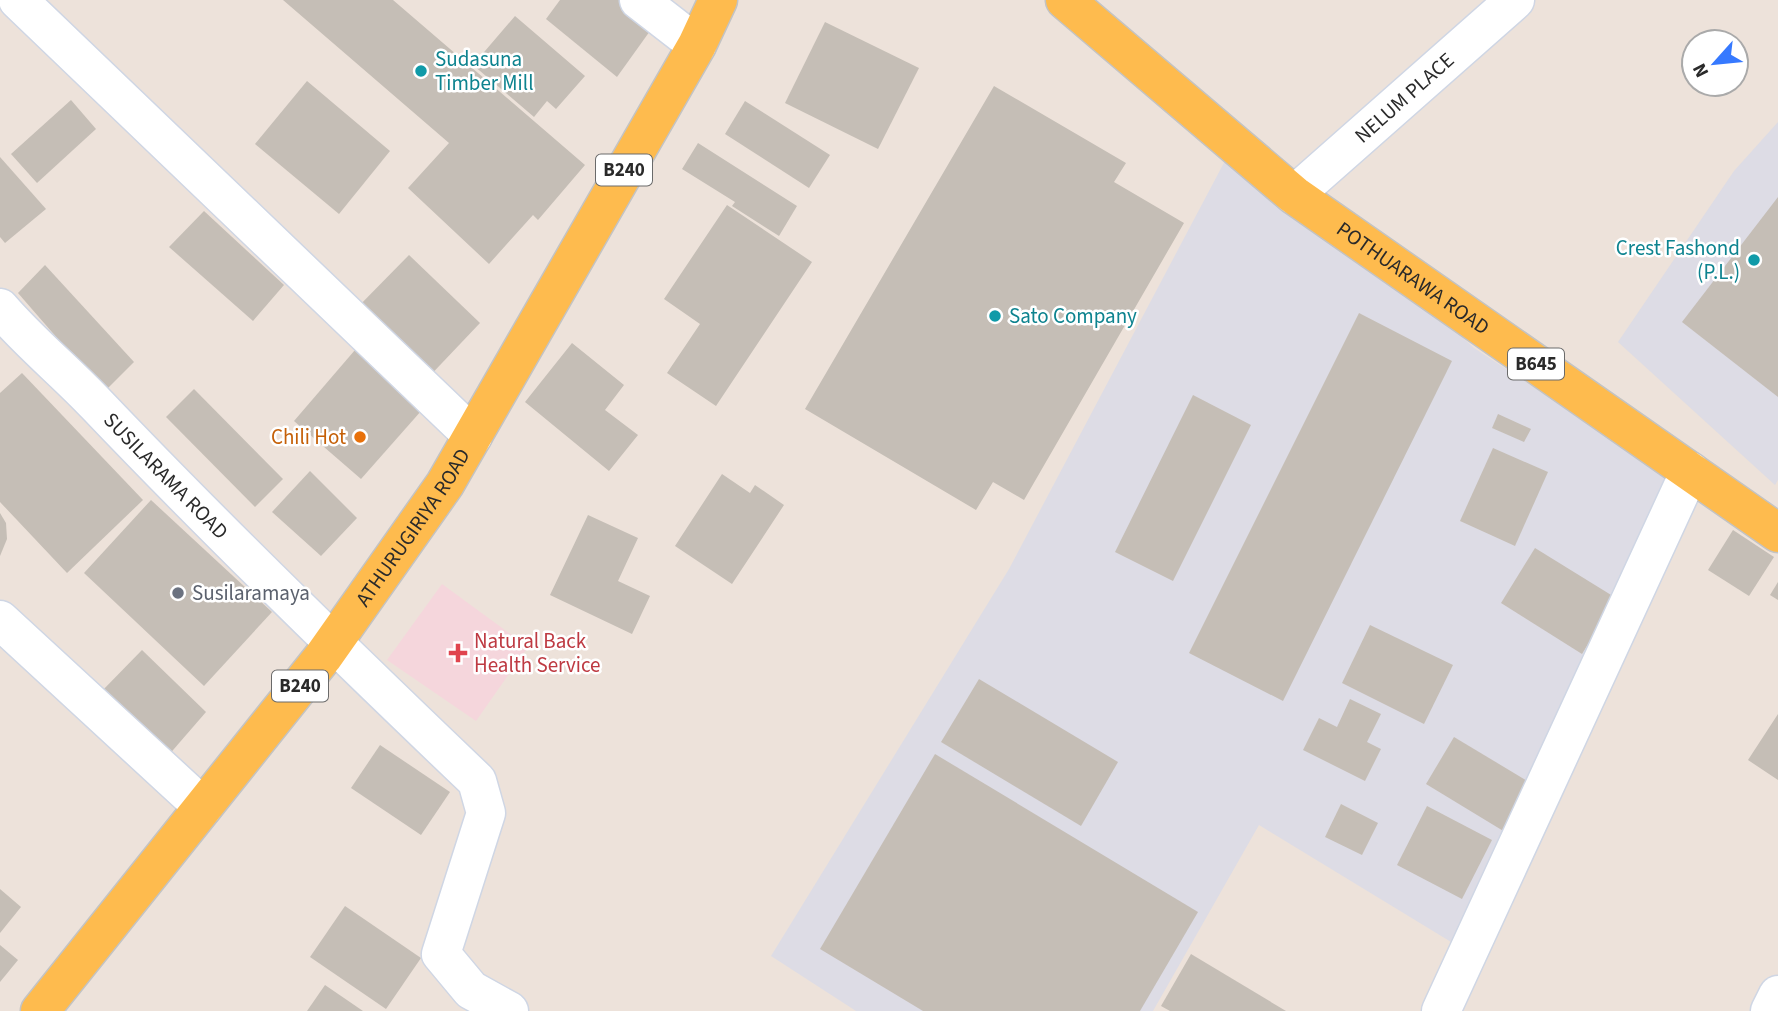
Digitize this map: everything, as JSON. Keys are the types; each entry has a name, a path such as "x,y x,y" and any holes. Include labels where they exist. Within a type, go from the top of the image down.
{"main road":[{"name":"ATHURUGIRIYA ROAD","path":"40,1011 333,644 445,484 697,45 718,0"},
{"name":"POTHUARAWA ROAD","path":"1065,0 1294,195 1778,533"}],"street":[{"path":"18,0 473,436"},
{"path":"639,0 697,45"},
{"name":"NELUM PLACE","path":"1294,195 1515,0"},
{"name":"SUSILARAMA ROAD","path":"0,308 333,644 477,781 486,813 442,954 471,990 509,1011"},
{"path":"1441,1011 1690,471"},
{"path":"0,620 203,807"},
{"path":"1770,1011 1778,995"}],"shaded area":[{"path":"1778,122 1778,480 1775,485 1618,342 1734,171"},
{"path":"1227,157 1333,218 1474,348 1697,494 1479,959 1259,825 1153,1011 856,1011 771,956 1009,569"},
{"name":"Natural Back Health Service","path":"442,584 528,647 476,721 387,660"}],"building":[{"name":"Sudasuna Timber Mill","path":"283,0 393,0 585,165 538,220 533,215 489,264 408,188 449,143"},
{"path":"560,0 624,0 655,24 617,77 546,19"},
{"path":"515,16 585,76 556,109 547,101 534,117 473,65"},
{"path":"825,22 919,68 878,149 785,103"},
{"path":"307,81 390,151 339,214 255,144"},
{"name":"Sato Company","path":"994,86 1126,163 1114,182 1184,223 1024,500 993,482 976,510 805,409"},
{"path":"71,100 96,129 37,183 11,154"},
{"path":"745,101 830,155 809,188 725,134"},
{"path":"698,143 797,206 779,236 732,206 735,202 682,169"},
{"path":"0,157 46,209 5,243 0,237"},
{"name":"Crest Fashond (P.L.)","path":"1778,197 1778,397 1682,322"},
{"path":"727,205 812,262 716,406 667,373 700,324 664,299"},
{"path":"204,211 284,285 253,321 169,247"},
{"path":"409,255 480,323 423,383 352,313"},
{"path":"45,265 134,362 104,392 18,293"},
{"path":"1359,313 1452,361 1283,701 1189,653"},
{"path":"361,343 429,402 361,479 294,421"},
{"path":"572,343 624,385 605,410 638,435 609,471 525,402"},
{"path":"22,373 143,500 67,573 0,502 0,393"},
{"path":"194,389 283,479 255,507 166,417"},
{"path":"1193,395 1251,425 1173,581 1115,552"},
{"path":"1498,414 1531,429 1524,442 1492,428"},
{"path":"1493,448 1548,472 1515,546 1460,521"},
{"path":"310,471 357,518 321,556 272,512"},
{"path":"722,474 750,493 755,485 784,505 732,584 675,546"},
{"name":"Susilaramaya","path":"151,500 272,612 204,686 84,573"},
{"path":"0,513 6,523 7,539 0,556"},
{"path":"588,515 638,538 618,581 650,596 632,634 550,595"},
{"path":"1733,530 1774,557 1749,596 1708,570"},
{"path":"1535,548 1616,598 1582,654 1501,603"},
{"path":"1778,582 1778,600 1770,595"},
{"path":"1370,625 1453,665 1424,724 1342,683"},
{"path":"142,650 206,712 167,757 101,692"},
{"path":"979,679 1118,762 1081,826 941,742"},
{"path":"1350,699 1381,714 1367,742 1381,749 1365,781 1303,750 1319,718 1337,727"},
{"path":"1778,714 1778,780 1748,760"},
{"path":"1454,737 1534,785 1505,832 1426,784"},
{"path":"380,745 450,792 421,835 351,788"},
{"path":"935,754 1198,912 1140,1011 923,1011 820,949"},
{"path":"1341,804 1378,823 1362,855 1325,837"},
{"path":"1427,806 1492,840 1462,899 1397,865"},
{"path":"0,889 21,907 0,933"},
{"path":"345,906 421,958 386,1009 310,957"},
{"path":"0,945 18,960 0,982"},
{"path":"1191,954 1286,1011 1170,1011 1161,1006"},
{"path":"325,985 363,1011 307,1011"}],"place":[{"name":"Sudasuna Timber Mill","path":"421,71"},
{"name":"Crest Fashond (P.L.)","path":"1754,260"},
{"name":"Sato Company","path":"995,316"},
{"name":"Chili Hot","path":"360,437"},
{"name":"Susilaramaya","path":"178,593"},
{"name":"Natural Back Health Service","path":"458,653"}]}
